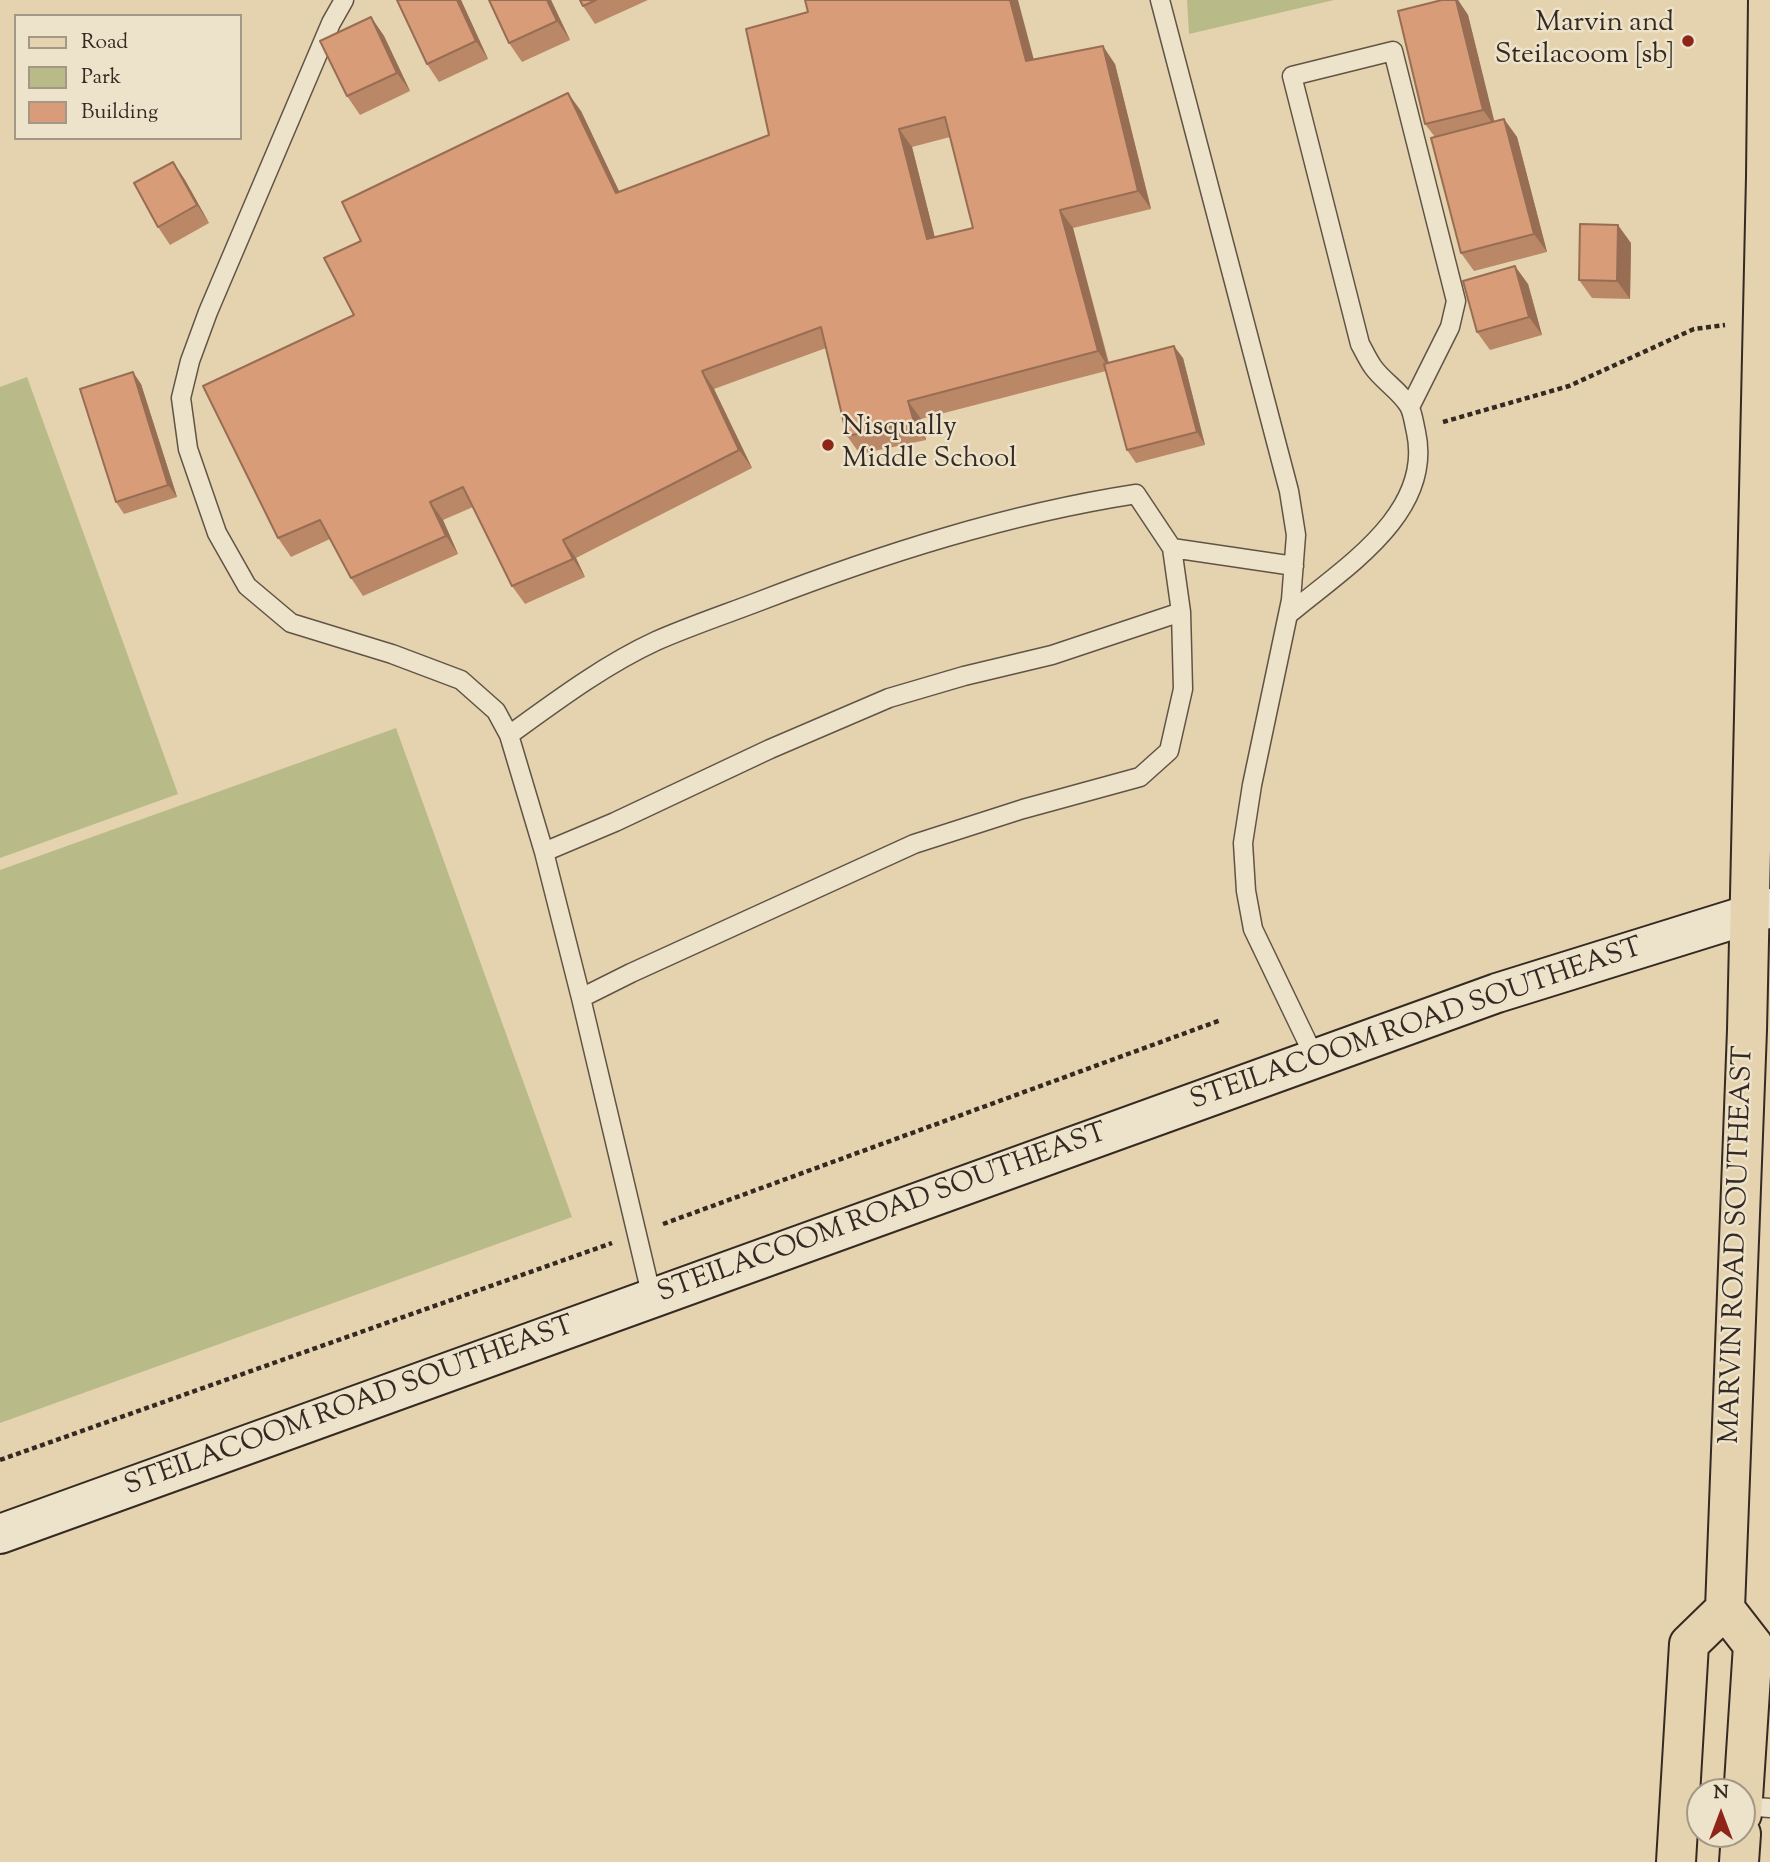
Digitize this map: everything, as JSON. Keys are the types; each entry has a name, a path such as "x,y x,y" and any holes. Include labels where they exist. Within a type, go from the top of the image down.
{"main road":[{"name":"MARVIN ROAD SOUTHEAST","path":"1725,1609 1760,911 1763,320 1768,0"},
{"path":"1676,1862 1689,1644 1725,1609 1753,1645 1748,1778"}],"street":[{"name":"STEILACOOM ROAD SOUTHEAST","path":"0,1534 1497,993 1760,911"}],"lane":[{"path":"344,0 326,35 208,312 190,361 181,398 188,449 217,533 247,586 291,623 391,654 461,680 496,711 509,735 544,852 652,1298"},
{"path":"1160,0 1289,491 1296,535 1289,614 1252,785 1243,843 1246,891 1253,929 1315,1058"},
{"path":"1289,614 1367,551 1387,530 1416,476 1418,444 1410,407 1373,368 1360,344 1292,76 1393,51 1456,301 1450,327 1410,407"},
{"path":"509,735 583,683 655,641 858,564 1004,522 1072,504 1136,495 1172,548 1181,612 1183,689 1169,751 1140,777 1023,809 914,844 581,998"},
{"path":"1172,548 1294,566"},
{"path":"544,852 889,698 964,676 1052,655 1181,612"},
{"path":"1756,1793 1770,1808"}],"path":[{"path":"1415,430 1569,386 1694,330 1763,320"}],"green space":[{"path":"1187,0 1334,0 1189,34"},
{"path":"27,377 178,794 0,858 0,387"},
{"path":"396,728 572,1217 0,1423 0,870"}],"building":[{"path":"397,0 457,0 476,41 427,64"},
{"path":"489,0 547,0 557,21 509,43"},
{"path":"580,0 596,0 583,6"},
{"path":"805,0 1010,0 1026,61 1103,46 1138,191 1060,210 1098,351 908,401 914,422 847,436 821,327 702,371 739,450 563,540 573,559 512,586 463,487 430,502 446,536 351,578 320,520 278,538 203,386 354,315 324,258 361,241 342,202 568,93 616,193 769,135 746,29 808,12","holes":["945,117 973,228 927,239 899,129"]},
{"path":"1442,0 1456,0 1483,110 1425,124 1398,11"},
{"path":"371,17 397,73 347,96 320,41"},
{"path":"1504,119 1534,234 1461,253 1431,138"},
{"path":"173,162 197,205 158,227 134,183"},
{"path":"1580,224 1618,225 1617,281 1579,280"},
{"path":"1515,266 1529,317 1477,332 1463,281"},
{"path":"1174,346 1197,432 1127,450 1104,364"},
{"path":"133,372 168,485 116,502 80,389"}],"place":[{"name":"Marvin and Steilacoom [sb]","path":"1688,41"},
{"name":"Nisqually Middle School","path":"828,445"}]}
